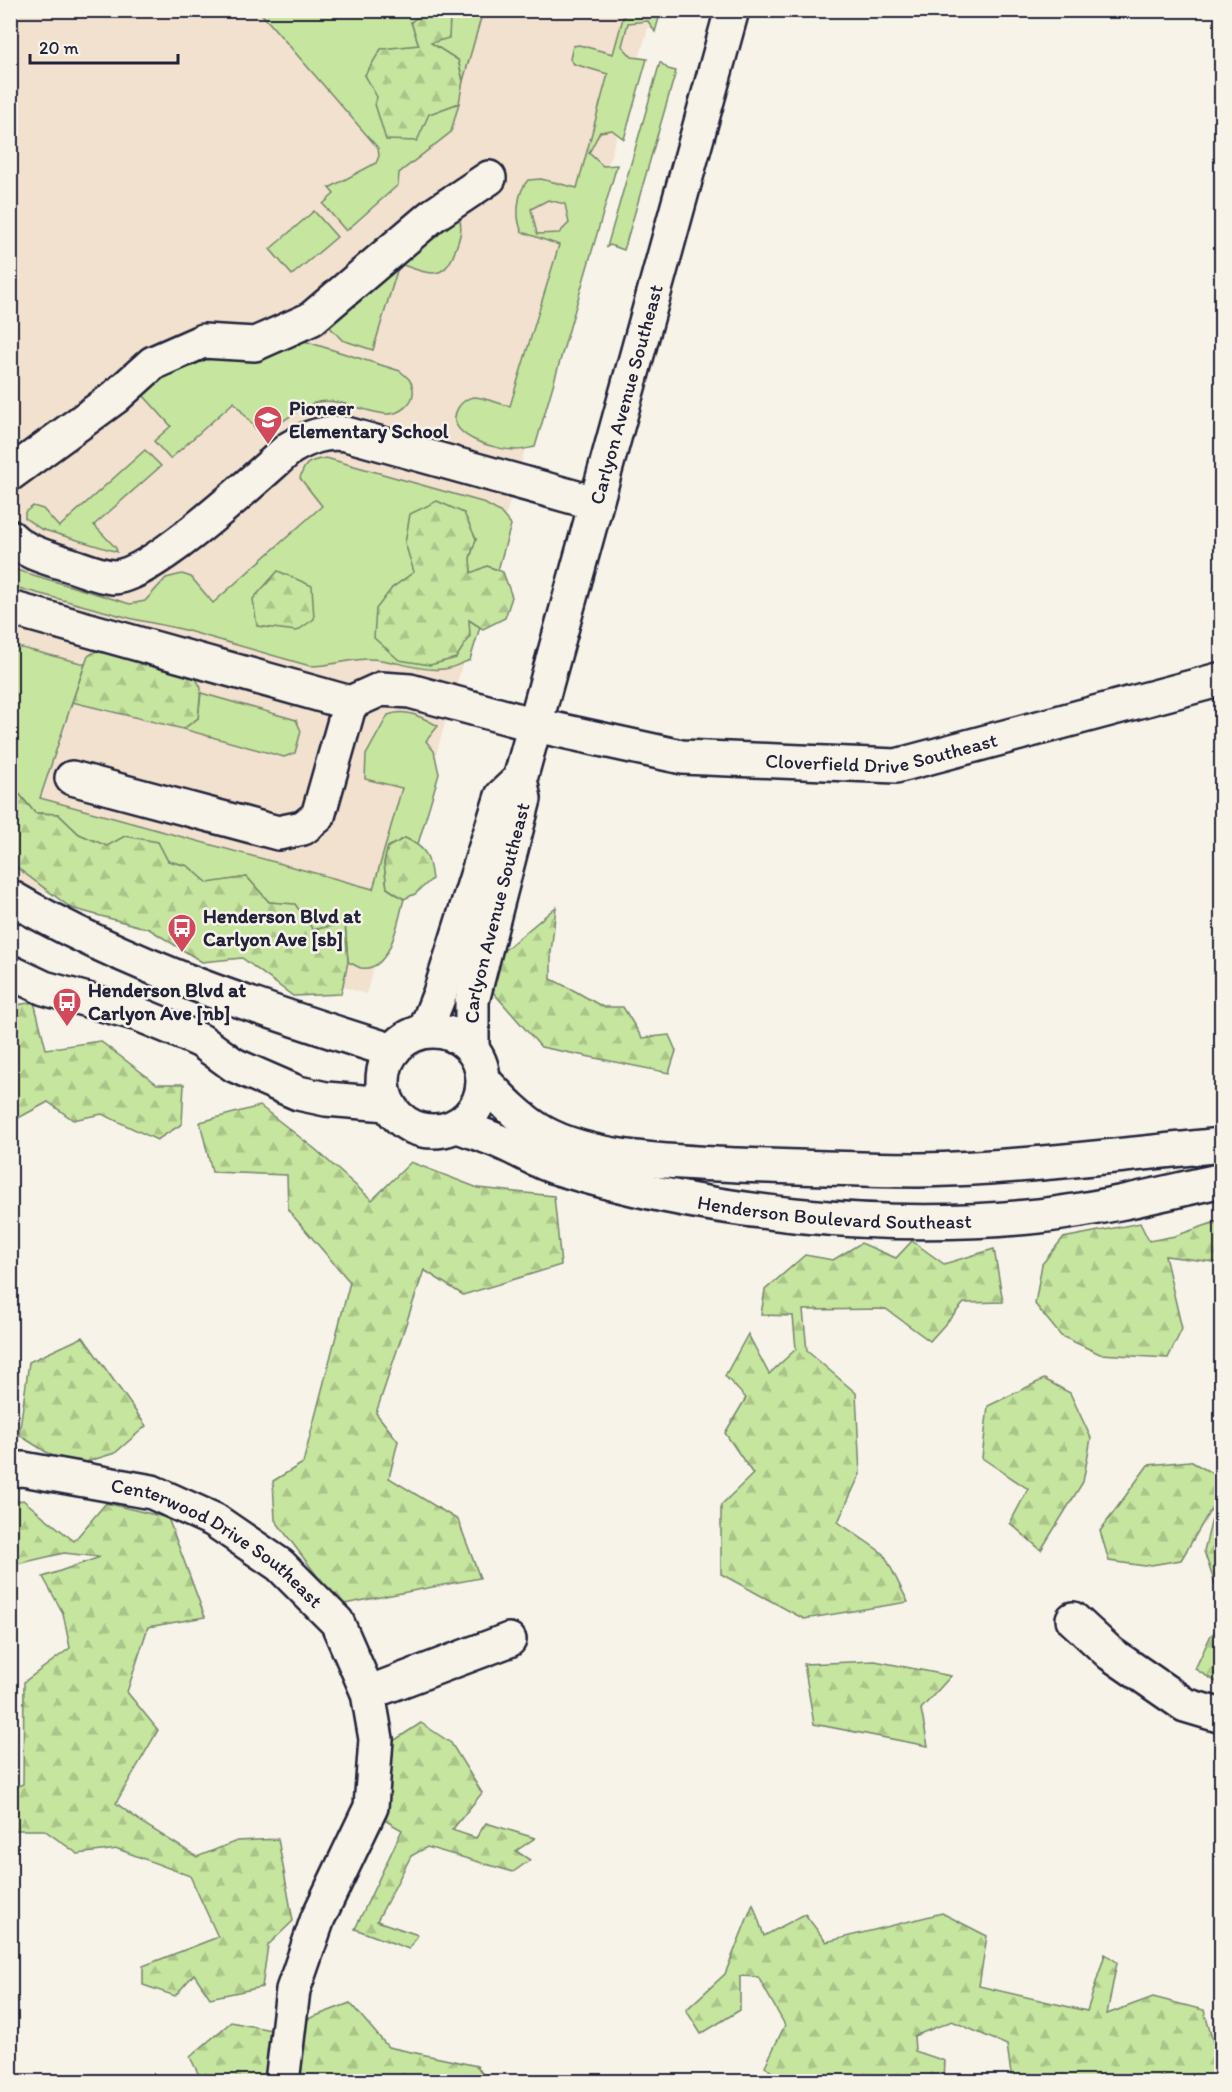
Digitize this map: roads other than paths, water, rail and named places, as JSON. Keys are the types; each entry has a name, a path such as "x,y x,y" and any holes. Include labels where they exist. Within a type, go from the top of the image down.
{"street":[{"name":"Carlyon Avenue Southeast","path":"472,1048 472,1001 524,799 520,779 732,10"},
{"path":"10,474 114,398 153,363 203,341 255,344 310,319 432,216 489,178"},
{"path":"10,537 38,555 113,577 131,574 184,539 290,448 308,437 329,432 346,434 595,503"},
{"path":"10,608 350,703 318,816 303,828 278,833 72,778"},
{"name":"Cloverfield Drive Southeast","path":"350,703 381,689 410,691 535,725 682,757 896,766 1221,679"},
{"name":"Carlyon Avenue Southeast","path":"425,1031 440,993 502,796 520,779"},
{"path":"10,897 49,920 135,960 236,1000 393,1051"},
{"path":"10,972 44,988 138,1014 172,1028 201,1041 234,1065 298,1093 327,1099 387,1104"},
{"path":"425,1031 442,1031 460,1038 472,1048 481,1063 484,1082 479,1102 471,1116 458,1126 442,1131 422,1131 403,1122 387,1104 382,1092 382,1071 393,1051 405,1038 425,1031"},
{"name":"Henderson Boulevard Southeast","path":"484,1082 509,1107 543,1132 580,1147 627,1157 713,1164 920,1170 1010,1166 1221,1145"},
{"name":"Henderson Boulevard Southeast","path":"458,1126 556,1168 606,1182 686,1200 845,1220 896,1222 1040,1216 1133,1200 1221,1180"},
{"name":"Centerwood Drive Southeast","path":"10,1470 23,1469 152,1492 214,1520 280,1565 337,1622 368,1693 376,1738 371,1807 318,1918 293,1990 282,2082"},
{"path":"1073,1618 1111,1654 1185,1705 1221,1716"},
{"path":"368,1693 508,1640"}],"place":[{"name":"Pioneer Elementary School","path":"268,446"},
{"name":"Henderson Blvd at Carlyon Ave [sb]","path":"182,954"},
{"name":"Henderson Blvd at Carlyon Ave [nb]","path":"67,1028"}]}
